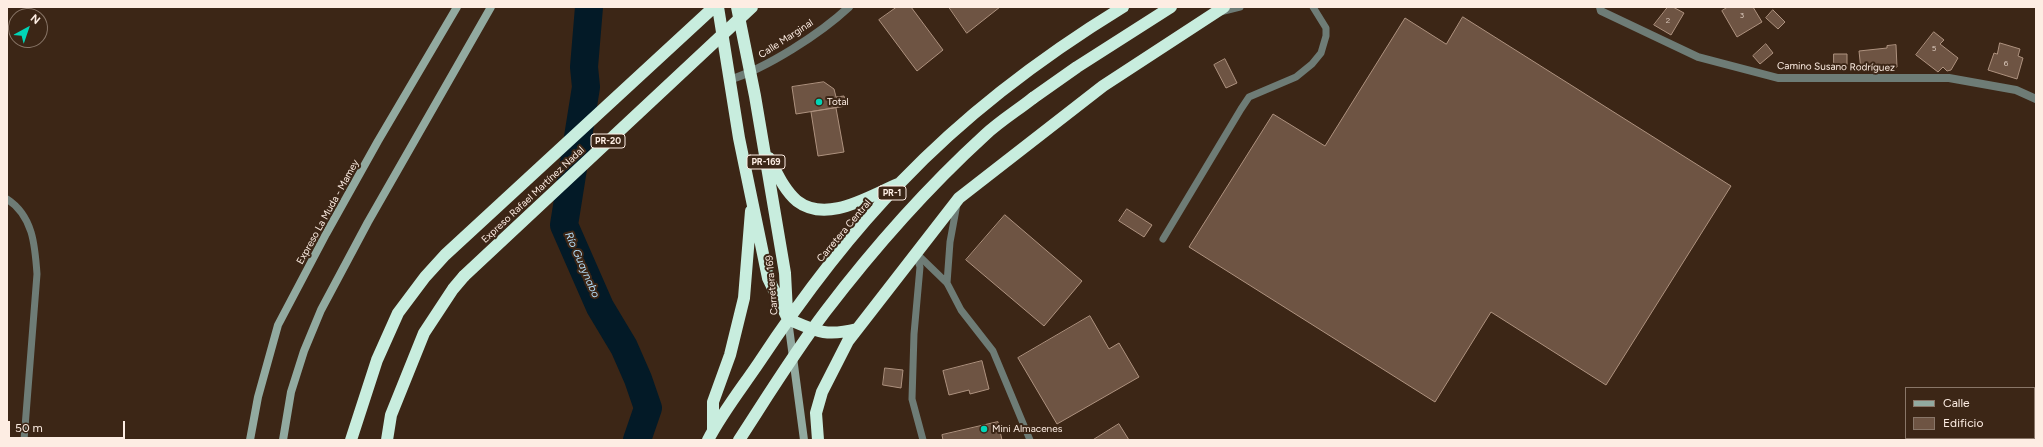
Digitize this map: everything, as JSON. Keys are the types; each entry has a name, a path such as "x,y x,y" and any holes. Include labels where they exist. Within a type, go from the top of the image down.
{"highway":[{"name":"Expreso Rafael Martínez Nadal","path":"351,440 377,360 398,313 425,277 445,255 714,7"},
{"name":"Carretera 169","path":"718,7 729,80 768,278 788,319"},
{"name":"Carretera 169","path":"737,7 751,73 785,273 788,319"},
{"name":"Expreso Rafael Martínez Nadal","path":"386,440 391,415 424,333 453,289 464,276 752,7"},
{"name":"Carretera Central","path":"710,435 788,319 844,248 900,182 998,94 1036,66 1123,7"},
{"name":"PR-1","path":"739,440 786,367 824,312 882,242 944,174 987,134 1034,98 1077,67 1172,7"},
{"path":"818,440 816,413 822,392 848,341 915,252 959,198 1103,86 1220,10"},
{"path":"764,149 784,186 798,202 819,210 847,206 900,182"},
{"path":"710,435 713,402 730,355 744,298 749,217 752,202"},
{"path":"788,319 819,332 838,334 857,330"}],"main road":[{"name":"Expreso La Muda - Mamey","path":"250,440 258,397 278,325 326,234 378,141 457,7"},
{"path":"283,440 291,392 304,351 321,310 368,222 491,7"},
{"path":"788,319 804,440"}],"street":[{"name":"Calle Marginal","path":"729,80 751,73 800,43 849,7"},
{"name":"Camino Susano Rodríguez","path":"1600,7 1601,11 1698,57 1778,78 1949,78 2016,90 2036,99"}],"lane":[{"path":"1220,10 1240,7"},
{"path":"1163,239 1241,109 1250,97 1296,77 1312,64 1321,53 1326,36 1326,28 1313,7"},
{"path":"947,283 950,242 959,198"},
{"path":"7,199 23,215 32,231 36,246 37,274 24,440"},
{"path":"915,252 947,283 961,310 994,351 1030,440"},
{"path":"915,252 920,267 914,334 912,399 923,440"}],"building":[{"path":"897,7 911,7 943,50 917,71 879,20"},
{"path":"949,7 1000,7 967,33"},
{"path":"1668,7 1673,7 1684,13 1671,35 1654,25"},
{"path":"1728,7 1753,7 1762,22 1737,37 1722,11"},
{"path":"1773,10 1785,22 1778,29 1766,18"},
{"path":"1463,17 1731,186 1606,385 1491,312 1435,402 1189,247 1273,114 1325,146 1405,18 1446,44"},
{"path":"1934,32 1944,40 1940,44 1958,58 1951,70 1947,71 1943,67 1938,72 1916,55"},
{"path":"2000,43 2020,49 2018,56 2023,58 2017,79 1988,70 1994,53 1997,54"},
{"path":"1766,44 1773,53 1760,64 1753,56"},
{"path":"1896,45 1897,67 1861,70 1859,51 1887,48 1887,46"},
{"path":"1834,54 1847,54 1847,65 1834,65"},
{"path":"1225,59 1237,83 1226,88 1214,65"},
{"name":"Total","path":"824,82 834,89 836,97 844,96 846,106 796,114 792,87"},
{"path":"836,108 844,152 818,156 811,112"},
{"path":"1127,209 1152,225 1144,237 1119,221"},
{"path":"1005,215 1082,281 1044,326 966,260"},
{"path":"1090,316 1109,349 1119,343 1139,377 1057,424 1018,358"},
{"path":"982,361 989,389 970,394 969,390 949,395 943,371"},
{"path":"885,368 903,370 901,388 883,385"},
{"name":"Mini Almacenes","path":"998,422 1002,440 943,440 942,435"},
{"path":"1119,424 1129,440 1093,440"}],"waterway":[{"name":"Río Guaynabo","path":"589,7 584,67 586,87 564,225 600,307 624,347 638,379 648,408 637,440"}],"place":[{"name":"Total","path":"819,102"},
{"name":"Mini Almacenes","path":"984,429"}]}
